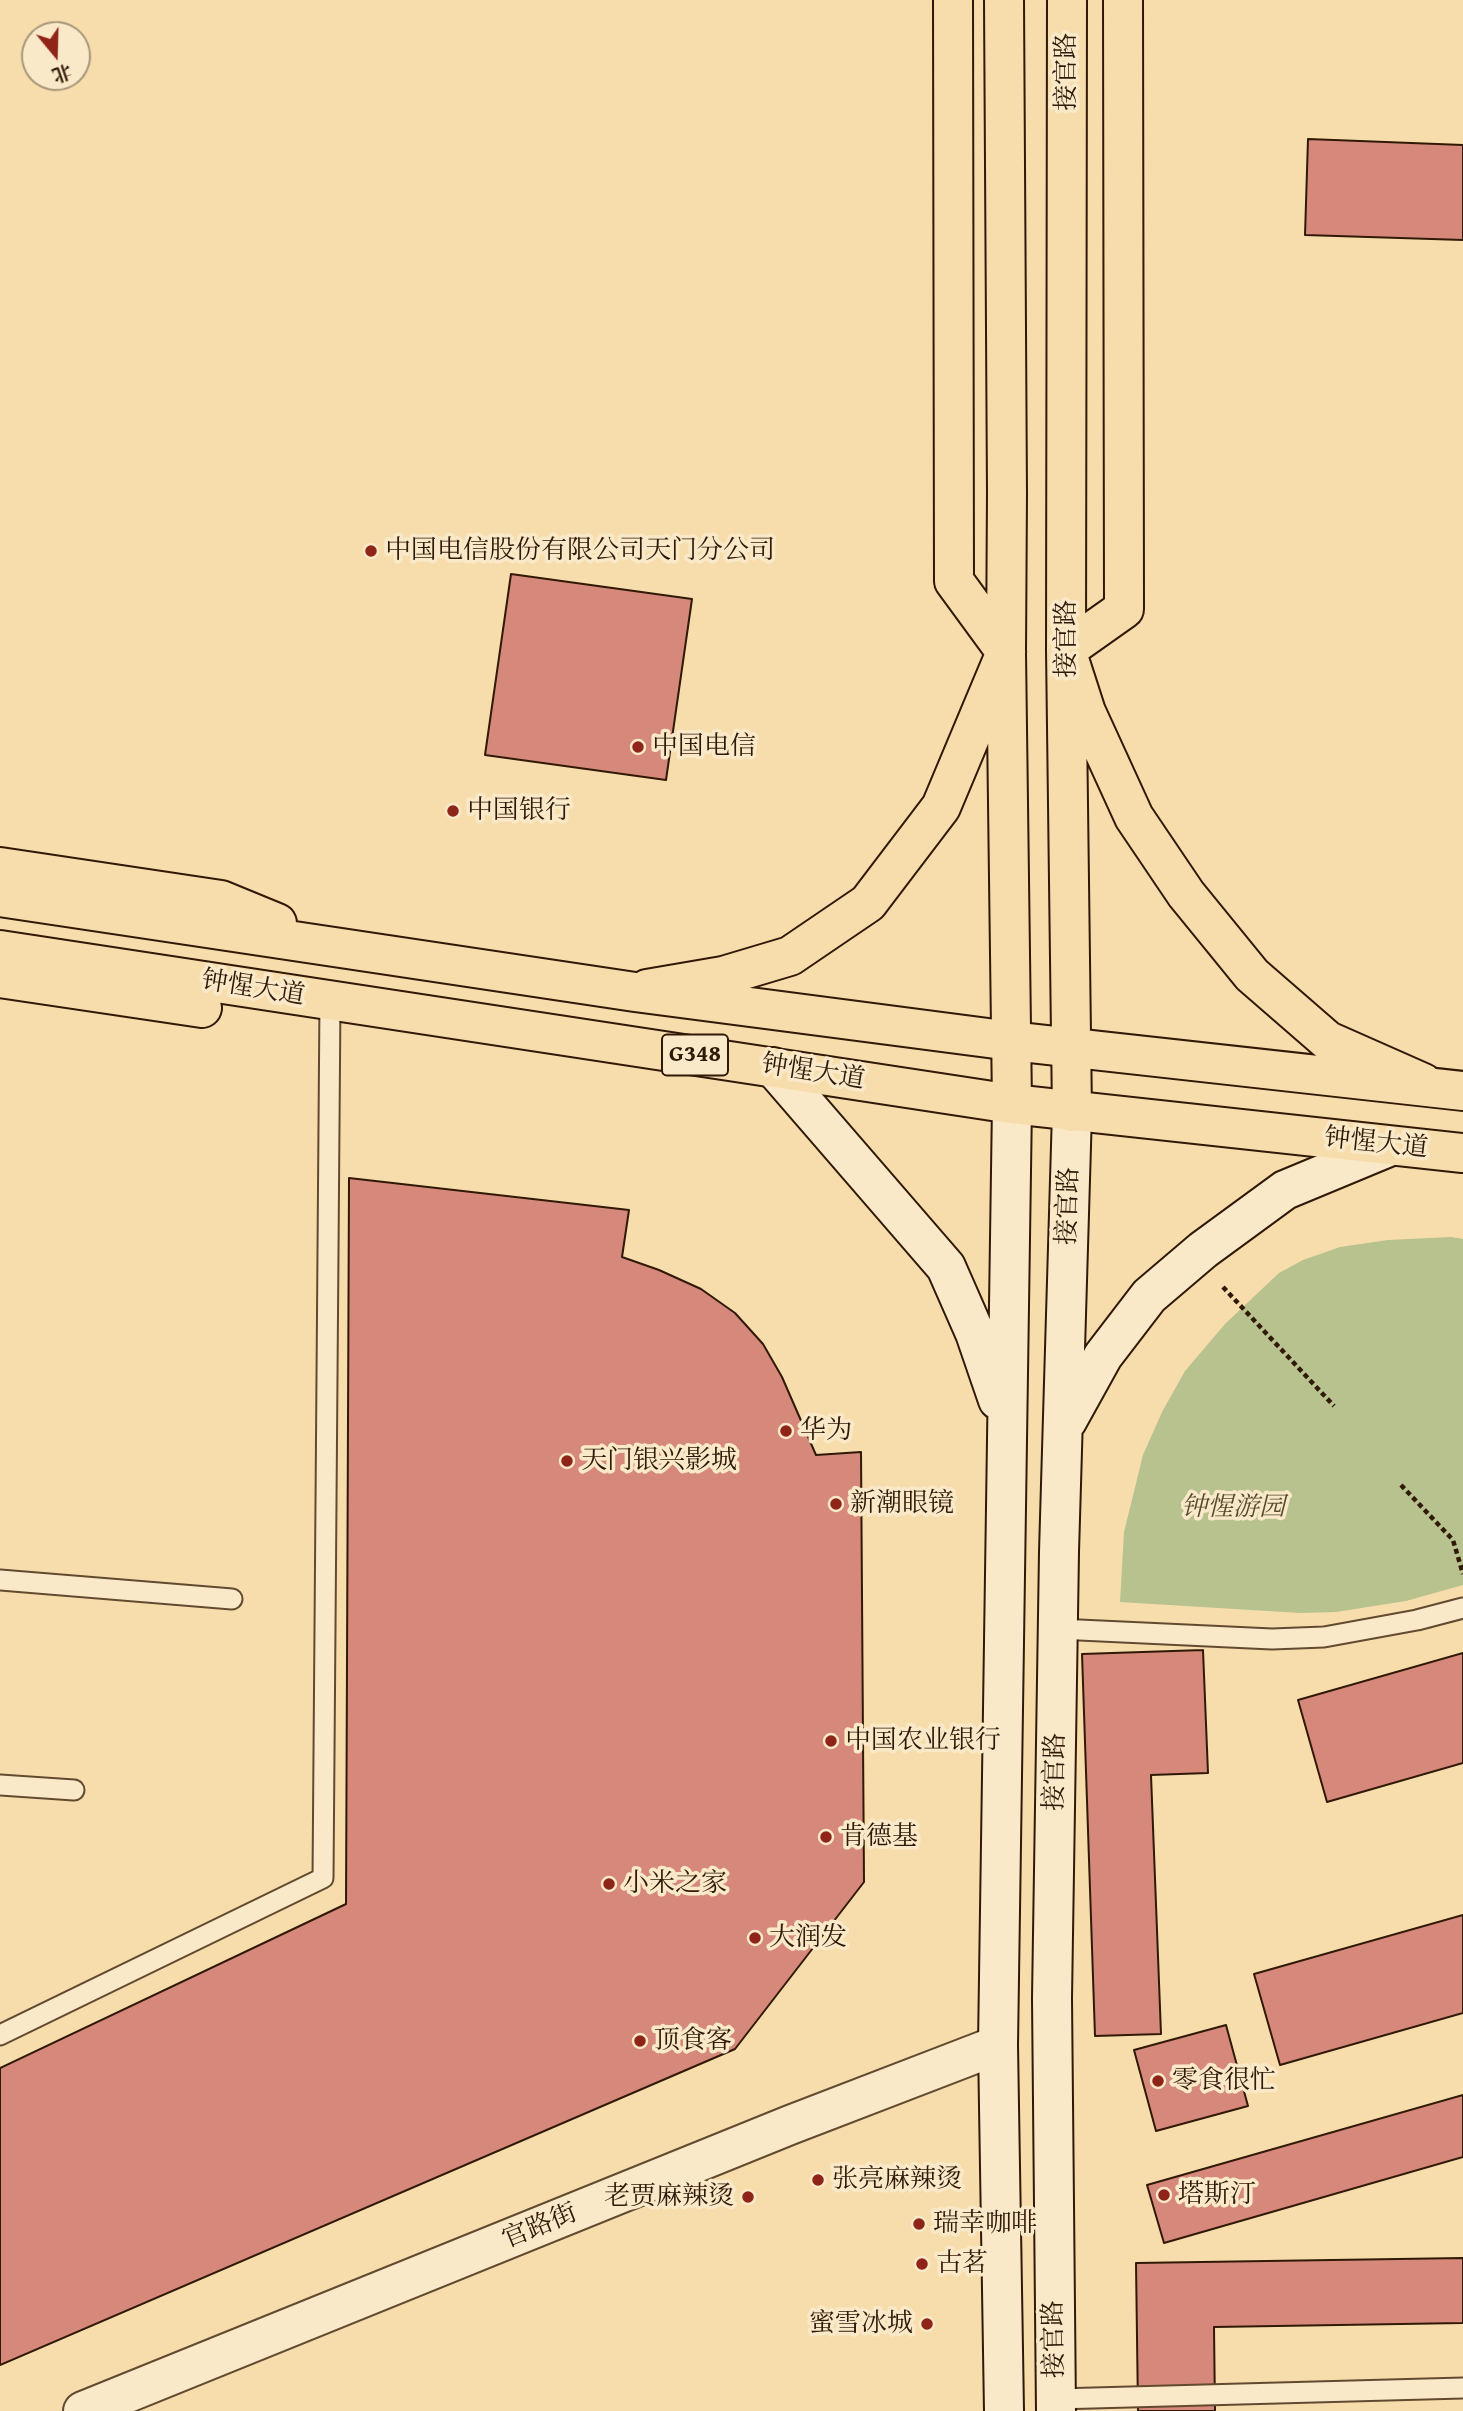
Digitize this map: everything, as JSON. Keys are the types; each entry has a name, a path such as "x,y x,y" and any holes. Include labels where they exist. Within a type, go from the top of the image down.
{"main road":[{"path":"635,992 723,976 789,956 868,902 942,807 1006,652 954,581 953,0"},
{"name":"接官路","path":"1004,0 1006,652 1012,1104 998,2045 1004,2411"},
{"name":"接官路","path":"1056,2405 1052,1998 1058,1629 1073,1048 1066,650 1067,0"},
{"path":"1123,0 1124,610 1066,650 1086,712 1134,817 1186,894 1252,975 1328,1041 1452,1086"},
{"path":"0,867 221,900 334,947"},
{"name":"钟惺大道","path":"0,897 635,992 1011,1041 1452,1086"},
{"name":"钟惺大道","path":"0,950 1012,1104 1463,1153"},
{"path":"0,978 226,1012 330,1000"},
{"path":"773,1067 946,1266 975,1332 1007,1429"},
{"path":"1063,1429 1103,1356 1149,1296 1195,1257 1285,1190 1391,1146 1463,1168"},
{"name":"官路街","path":"83,2411 790,2125 998,2045"}],"lane":[{"path":"0,2035 323,1878 330,1000"},
{"path":"0,1580 232,1599"},
{"path":"1058,1629 1272,1639 1324,1637 1417,1620 1463,1608"},
{"path":"0,1785 74,1790"},
{"path":"1056,2405 1463,2389"}],"path":[{"path":"1195,1257 1334,1406"},
{"path":"1401,1485 1453,1540 1463,1574"}],"green space":[{"name":"钟惺游园","path":"1451,1237 1463,1239 1463,1585 1406,1601 1336,1612 1300,1613 1120,1602 1124,1532 1143,1455 1162,1412 1185,1371 1225,1324 1279,1273 1303,1260 1340,1247 1388,1240"}],"building":[{"path":"1308,139 1463,145 1463,240 1305,235"},
{"path":"511,574 692,599 666,780 485,755"},
{"path":"349,1178 629,1210 622,1257 701,1289 735,1313 763,1344 782,1377 816,1455 861,1452 864,1882 735,2049 0,2365 0,2068 346,1904"},
{"path":"1203,1650 1208,1773 1151,1775 1161,2034 1095,2036 1082,1654"},
{"path":"1463,1653 1463,1763 1327,1802 1298,1700"},
{"path":"1463,1915 1463,2013 1280,2065 1254,1974"},
{"path":"1226,2025 1248,2106 1156,2131 1134,2050"},
{"path":"1463,2095 1463,2157 1164,2243 1147,2185"},
{"path":"1463,2258 1463,2323 1214,2327 1215,2411 1138,2411 1136,2263"}],"place":[{"name":"中国电信股份有限公司天门分公司","path":"371,551"},
{"name":"中国电信","path":"638,747"},
{"name":"中国银行","path":"453,811"},
{"name":"华为","path":"786,1431"},
{"name":"天门银兴影城","path":"567,1461"},
{"name":"新潮眼镜","path":"836,1504"},
{"name":"中国农业银行","path":"831,1741"},
{"name":"肯德基","path":"826,1837"},
{"name":"小米之家","path":"609,1884"},
{"name":"大润发","path":"755,1938"},
{"name":"顶食客","path":"640,2041"},
{"name":"零食很忙","path":"1158,2081"},
{"name":"张亮麻辣烫","path":"818,2180"},
{"name":"塔斯汀","path":"1164,2195"},
{"name":"老贾麻辣烫","path":"748,2197"},
{"name":"瑞幸咖啡","path":"919,2224"},
{"name":"古茗","path":"922,2264"},
{"name":"蜜雪冰城","path":"927,2324"}]}
